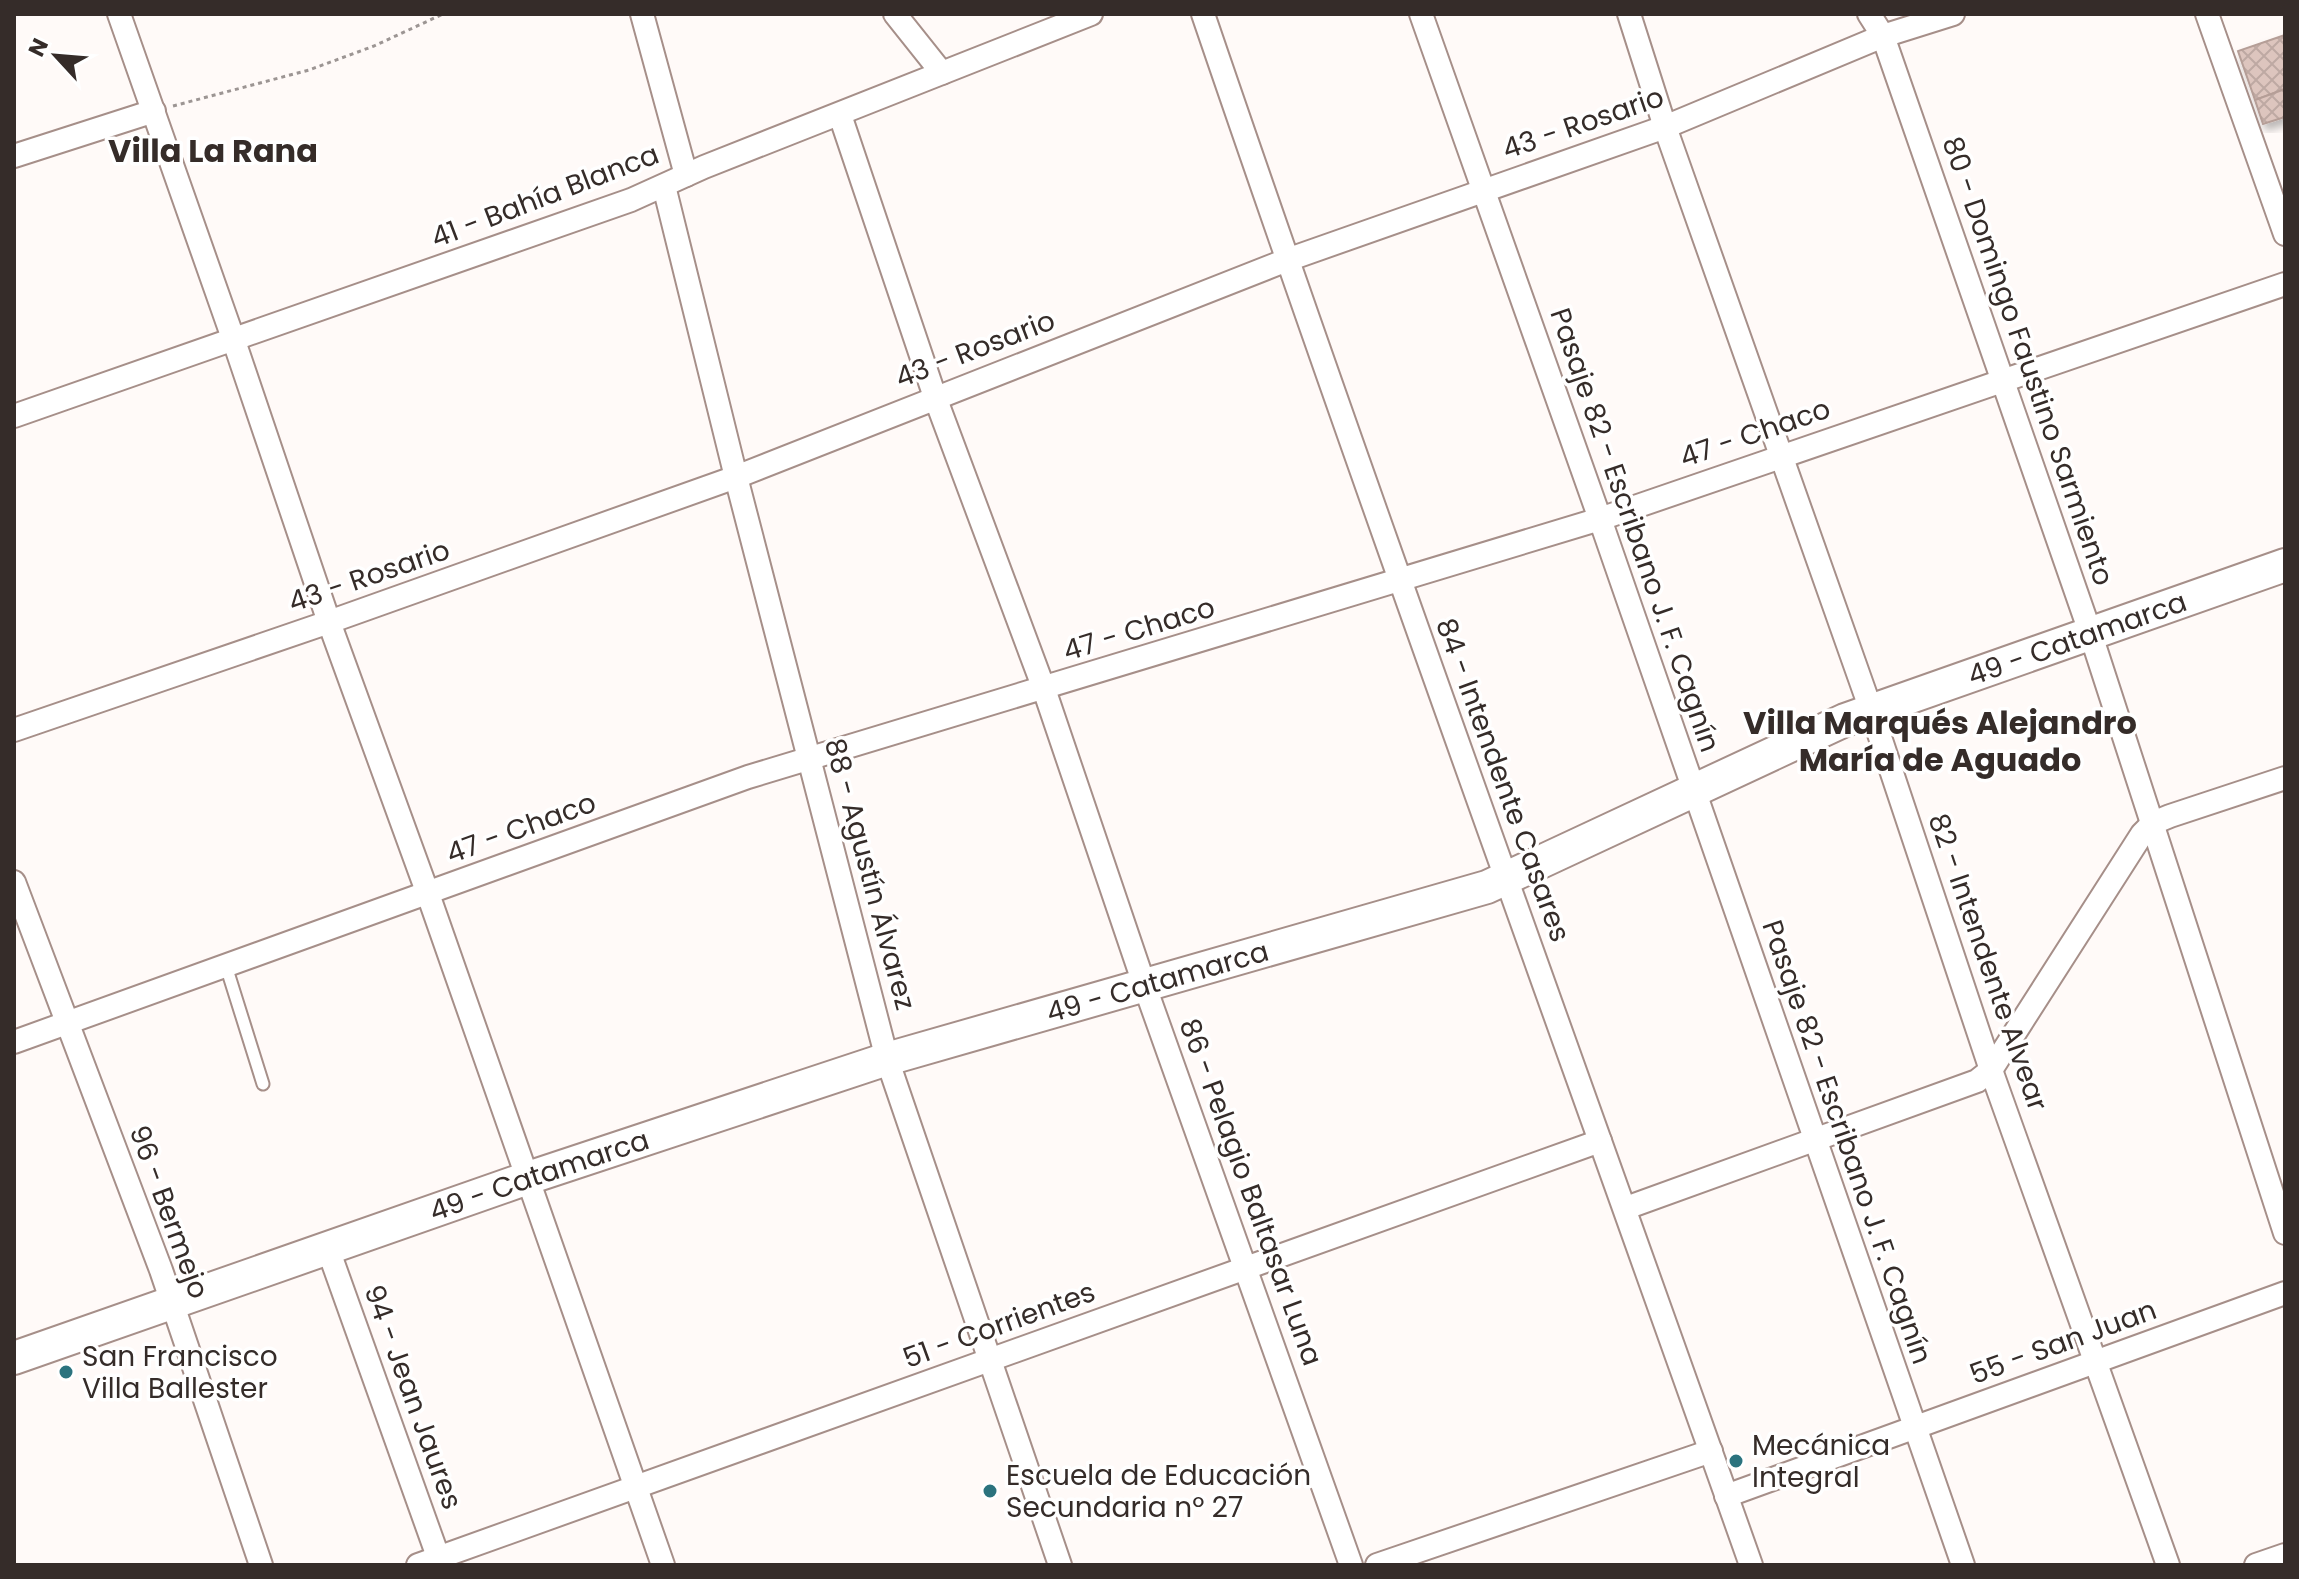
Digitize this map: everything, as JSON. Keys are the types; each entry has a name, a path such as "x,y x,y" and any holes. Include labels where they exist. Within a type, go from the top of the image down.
{"street":[{"path":"119,14 329,622 428,894 525,1179 663,1565"},
{"path":"642,14 686,175"},
{"path":"895,14 942,73"},
{"name":"84 - Intendente Casares","path":"1203,14 1399,581 1626,1208 1751,1565"},
{"name":"Pasaje 82 - Escribano J. F. Cagnín","path":"1421,14 1963,1565"},
{"name":"82 - Intendente Alvear","path":"1629,14 1665,127 1871,710 1991,1070 2168,1565"},
{"name":"80 - Domingo Faustino Sarmiento","path":"1869,14 1883,36 2090,632 2285,1233"},
{"name":"43 - Rosario","path":"14,730 736,477 1287,260 1665,127 1883,36 1953,14"},
{"path":"2207,14 2285,234"},
{"name":"41 - Bahía Blanca","path":"14,416 631,200 1080,17"},
{"path":"14,156 154,111"},
{"name":"86 - Pelagio Baltasar Luna","path":"840,115 935,397 1044,689 1144,984 1351,1565"},
{"name":"88 - Agustín Álvarez","path":"664,186 887,1059 1060,1565"},
{"name":"47 - Chaco","path":"14,1042 733,782 1600,519 2285,284"},
{"name":"49 - Catamarca","path":"14,1358 525,1179 887,1059 1487,887 1871,710 2285,565"},
{"path":"1626,1208 1977,1081 1991,1070 2142,834 2153,823 2285,778"},
{"name":"96 - Bermejo","path":"14,882 172,1302 261,1565"},
{"name":"51 - Corrientes","path":"432,1562 1600,1141"},
{"name":"94 - Jean Jaures","path":"328,1249 432,1562"},
{"name":"55 - San Juan","path":"1726,1496 2285,1293"},
{"path":"1377,1565 1711,1451"},
{"path":"2256,1565 2285,1555"}],"lane":[{"path":"226,966 263,1084"}],"path":[{"path":"154,111 309,70 374,46 443,14"}],"building":[{"path":"2285,35 2285,89 2255,100 2238,51"},
{"path":"2285,89 2285,117 2263,124 2255,100"}],"place":[{"name":"San Francisco Villa Ballester","path":"66,1372"},
{"name":"Mecánica Integral","path":"1736,1461"},
{"name":"Escuela de Educación Secundaria nº 27","path":"990,1491"}],"district":[{"name":"Villa La Rana","path":"213,150"},
{"name":"Villa Marqués Alejandro María de Aguado","path":"1940,740"}]}
